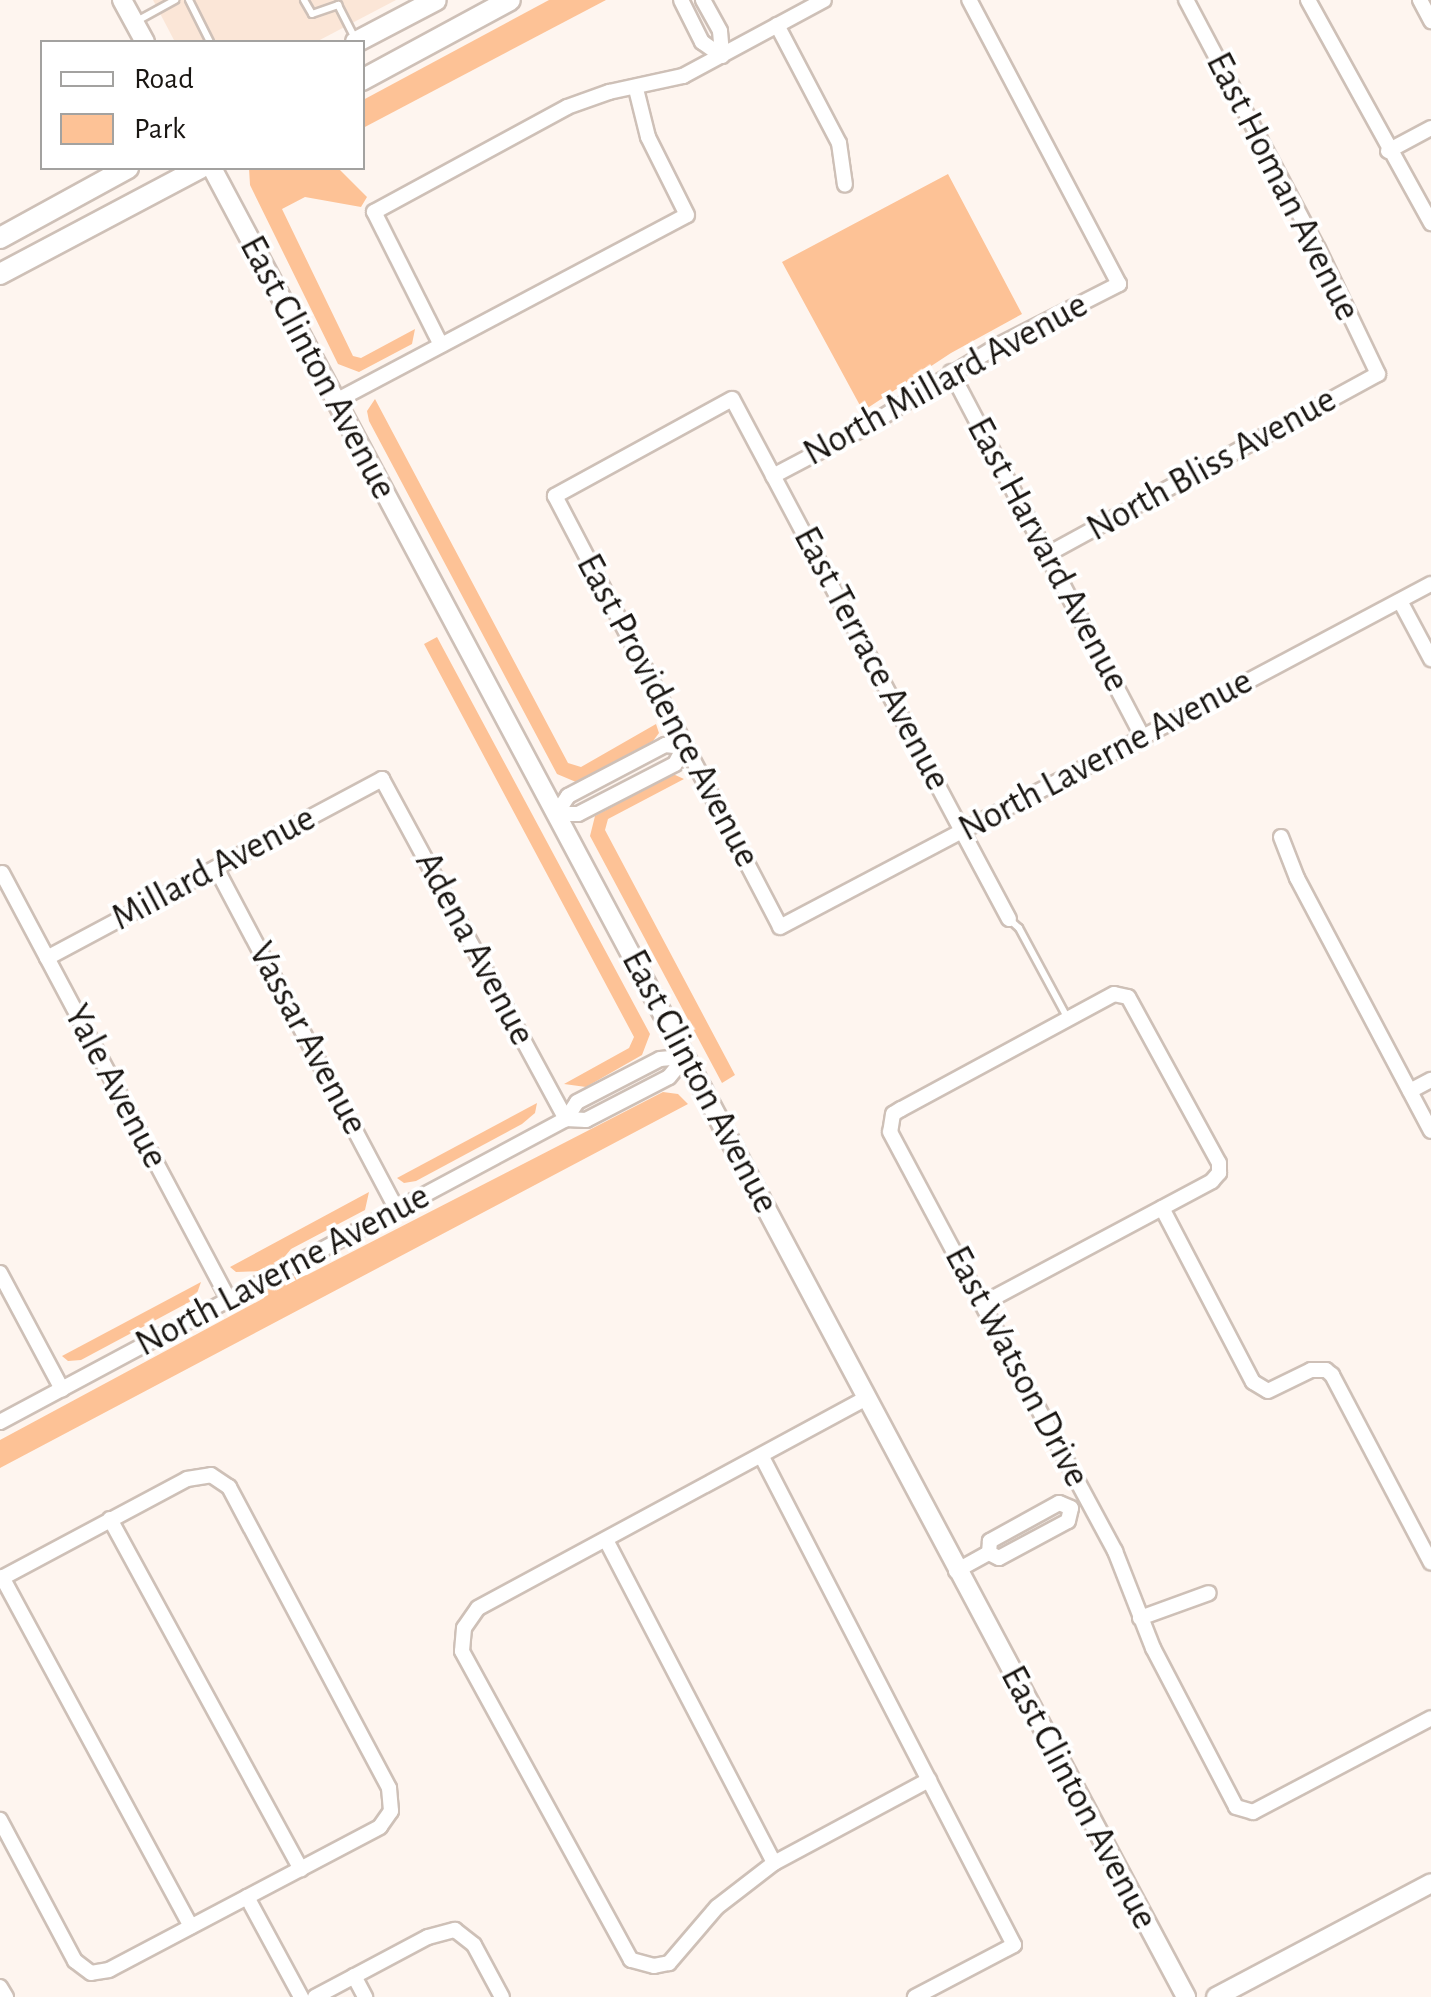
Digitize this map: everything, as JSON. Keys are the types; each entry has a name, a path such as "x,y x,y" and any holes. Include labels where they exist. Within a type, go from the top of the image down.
{"main road":[{"path":"360,40 436,0"},
{"path":"365,78 510,0"},
{"path":"0,238 124,170"},
{"path":"0,274 196,170"}],"street":[{"path":"122,0 143,40"},
{"path":"681,0 702,42 722,56"},
{"path":"704,0 720,32 722,56"},
{"path":"441,345 374,212 566,107 608,92 682,76 824,0"},
{"name":"North Millard Avenue","path":"773,476 866,427 951,372 1120,284 969,0"},
{"name":"East Homan Avenue","path":"1186,0 1318,249 1378,374"},
{"path":"1308,0 1431,223"},
{"path":"1420,0 1431,20"},
{"path":"778,25 838,142 845,185"},
{"path":"334,402 686,215 648,137 636,89"},
{"path":"1388,150 1431,128"},
{"name":"East Clinton Avenue","path":"213,170 956,1572 1186,1997"},
{"name":"East Harvard Avenue","path":"951,372 1143,737"},
{"name":"North Bliss Avenue","path":"1046,555 1378,374"},
{"name":"East Terrace Avenue","path":"554,496 732,400 1009,920"},
{"name":"East Providence Avenue","path":"554,496 780,926"},
{"name":"North Laverne Avenue","path":"780,926 1431,584"},
{"path":"1400,601 1431,659"},
{"path":"664,744 684,747 676,764 578,814 556,814 568,796 664,744"},
{"name":"Millard Avenue","path":"46,958 382,779"},
{"name":"Adena Avenue","path":"382,779 566,1119"},
{"path":"1280,837 1297,878 1431,1132"},
{"name":"Vassar Avenue","path":"216,868 397,1210"},
{"name":"Yale Avenue","path":"2,873 230,1300"},
{"path":"982,1304 1212,1181 1219,1172 1219,1163 1141,1020 1121,994 1068,1019"},
{"name":"East Watson Drive","path":"1068,1019 901,1109 892,1118 890,1132 1121,1565 1140,1618 1236,1807 1254,1812 1431,1718"},
{"name":"North Laverne Avenue","path":"0,1422 566,1119 586,1120 670,1076 685,1057"},
{"path":"1410,1091 1431,1080"},
{"path":"1162,1208 1254,1382 1268,1391 1319,1368 1332,1375 1431,1563"},
{"path":"0,1274 62,1389"},
{"path":"866,1398 478,1608 464,1628 462,1651 631,1960 654,1966 669,1963 718,1906 774,1863 928,1780"},
{"path":"762,1457 1014,1944 916,1997"},
{"path":"1,1824 75,1961 91,1973 109,1970 380,1827 392,1810 389,1788 229,1486 211,1476 187,1478 1,1578 192,1926"},
{"path":"956,1572 990,1554 999,1558 1068,1521 1071,1508 1086,1500"},
{"path":"110,1520 301,1868"},
{"path":"606,1540 774,1863"},
{"path":"1140,1618 1209,1592"},
{"path":"1216,1997 1431,1883"},
{"path":"247,1897 301,1997"},
{"path":"315,1997 428,1937 455,1930 474,1945 502,1997"},
{"path":"354,1976 365,1997"},
{"path":"0,1986 6,1997"}],"lane":[{"path":"134,23 175,0"},
{"path":"189,0 209,40"},
{"path":"304,0 312,14 340,2 355,40"},
{"path":"1009,920 1019,928 1068,1019"}],"shaded area":[{"path":"153,0 396,0 320,40 174,40"}],"green space":[{"path":"549,0 606,0 365,127 365,99"},
{"path":"249,170 340,170 367,197 361,207 305,197 282,209 353,356 361,358 415,329 412,344 359,372 338,364 250,185"},
{"path":"948,174 1022,314 951,353 863,411 782,262"},
{"path":"375,399 568,763 581,767 656,724 659,733 653,741 576,782 557,774 369,421 367,411"},
{"path":"437,637 650,1034 642,1055 586,1087 564,1084 629,1048 634,1037 424,644"},
{"path":"673,774 684,779 608,819 605,830 735,1075 722,1083 590,836 595,816"},
{"path":"663,1092 678,1094 688,1104 0,1468 0,1440 264,1298 268,1289 289,1277 307,1275"},
{"path":"537,1103 535,1113 522,1124 416,1181 404,1183 397,1178"},
{"path":"369,1192 365,1210 291,1249 281,1261 262,1271 236,1272 230,1267"},
{"path":"201,1282 195,1299 81,1360 68,1361 62,1356"}]}
